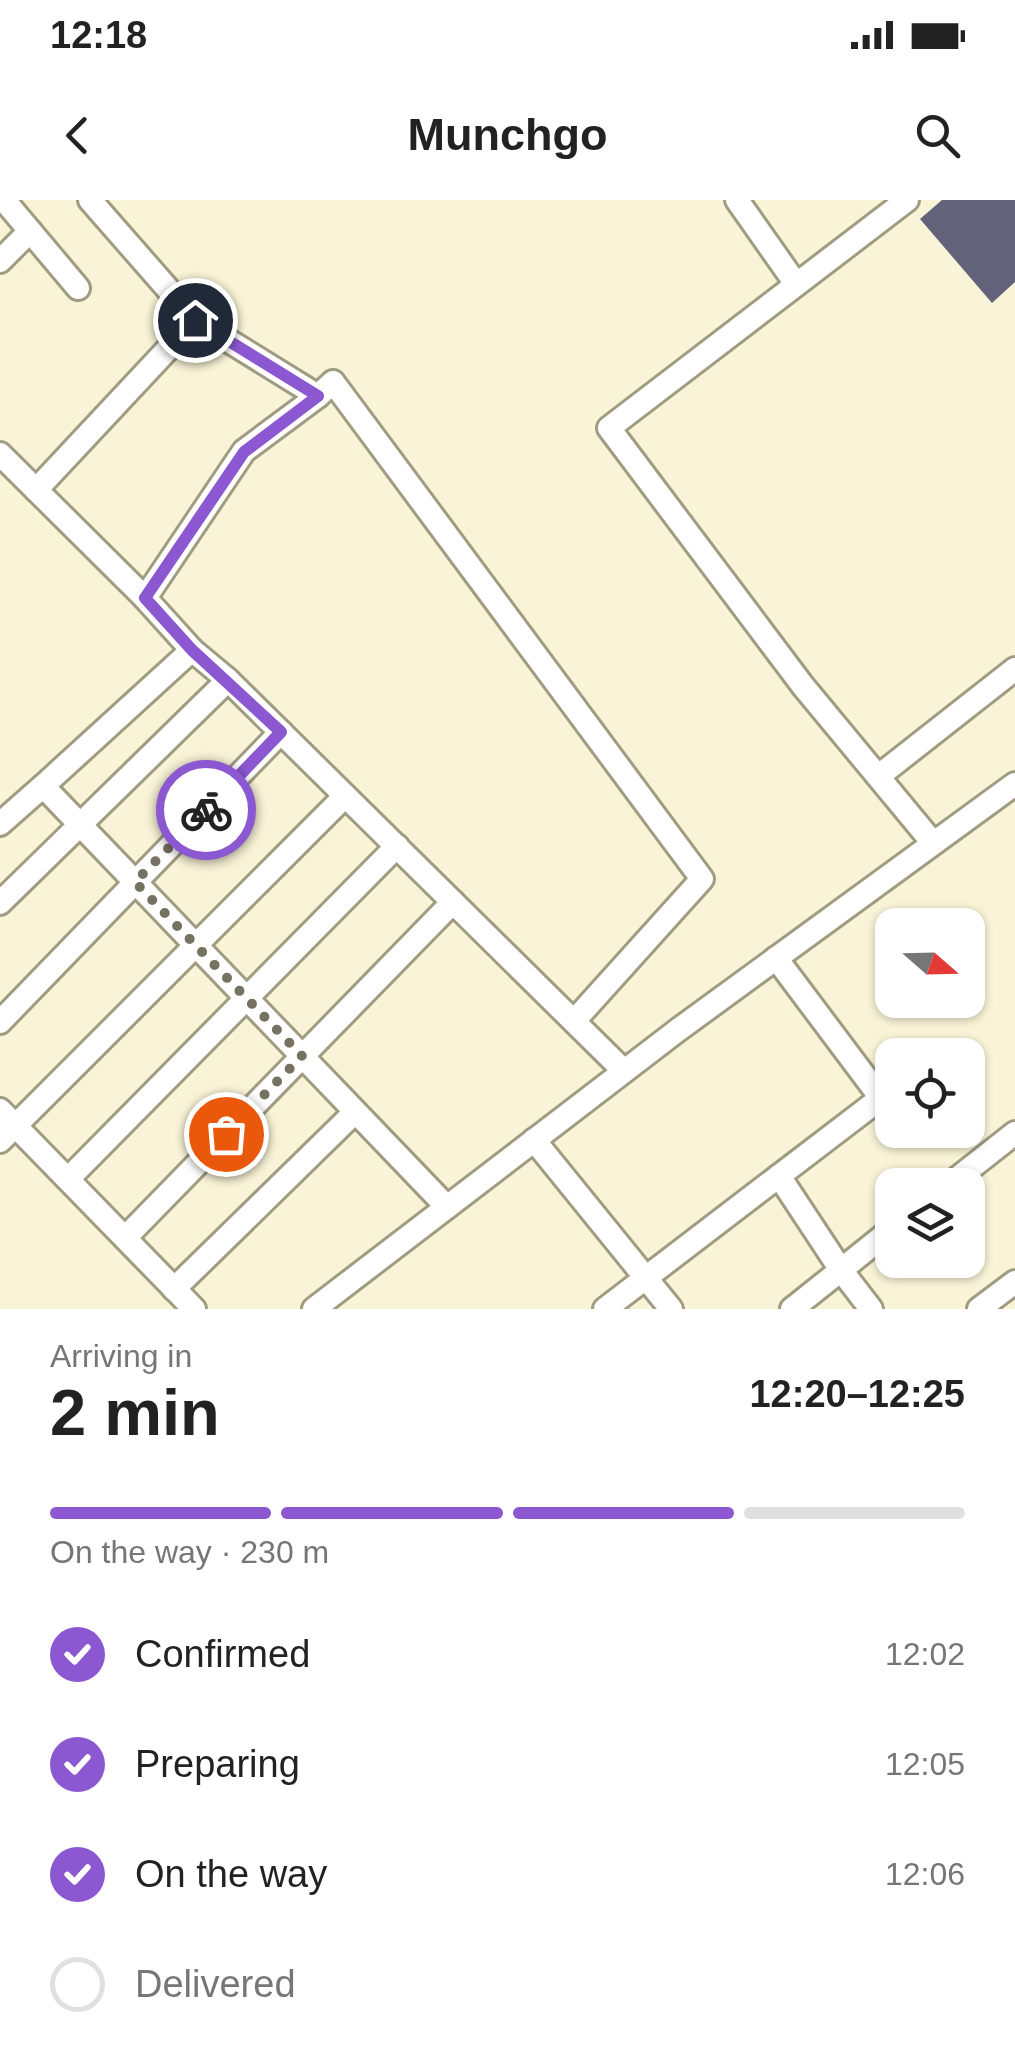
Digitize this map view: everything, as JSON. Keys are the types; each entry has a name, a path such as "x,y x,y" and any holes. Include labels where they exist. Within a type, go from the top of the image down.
{"street":[{"path":"4,200 78,288"},
{"path":"90,200 195,320 318,396"},
{"path":"737,200 796,284"},
{"path":"908,200 609,428 803,686 933,844"},
{"path":"0,261 30,231"},
{"path":"36,490 195,320"},
{"path":"145,598 244,452 333,382 702,880 574,1022"},
{"path":"1,457 145,598 192,650 228,680 624,1072"},
{"path":"0,824 192,650"},
{"path":"880,775 1015,669"},
{"path":"0,903 228,680"},
{"path":"0,1022 281,732"},
{"path":"314,1309 776,958 1015,784"},
{"path":"43,786 447,1207"},
{"path":"194,1309 68,1180 5,1126 196,945 345,796"},
{"path":"68,1180 397,846"},
{"path":"125,1238 453,902"},
{"path":"605,1309 881,1098 776,958"},
{"path":"174,1288 356,1112"},
{"path":"971,1168 1015,1133"},
{"path":"534,1140 670,1309"},
{"path":"779,1176 871,1309"},
{"path":"792,1309 875,1243"},
{"path":"979,1309 1015,1282"}],"building":[{"path":"942,200 1015,200 1015,282 992,303 920,219"}],"way so far":[{"path":"206,810 135,882 302,1056 226,1134"}],"route":[{"path":"195,320 318,396 244,452 145,598 192,650 281,732 206,810"}]}
